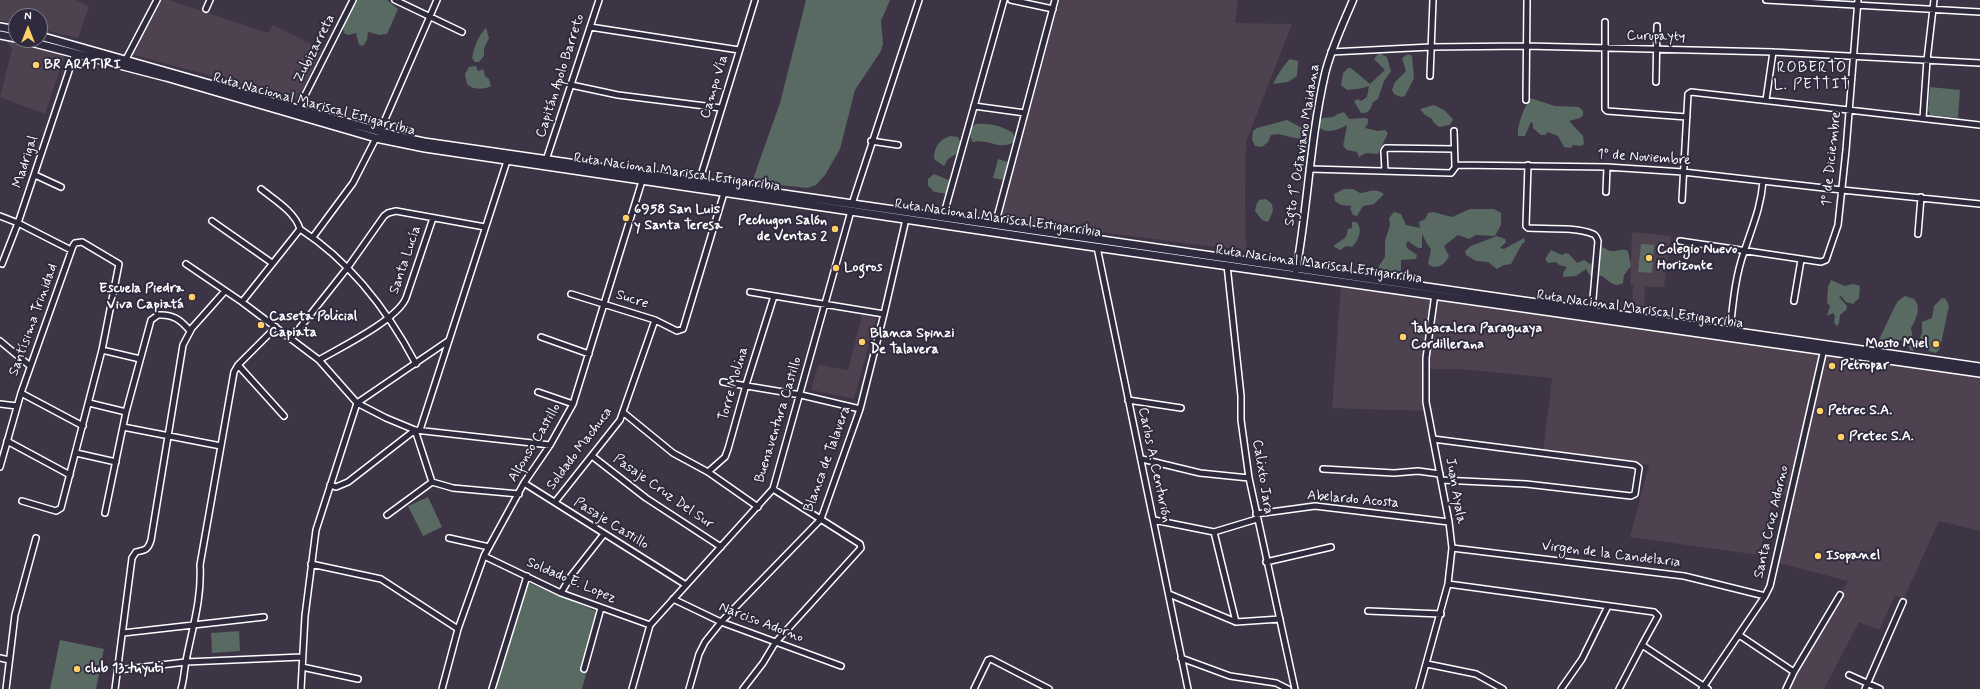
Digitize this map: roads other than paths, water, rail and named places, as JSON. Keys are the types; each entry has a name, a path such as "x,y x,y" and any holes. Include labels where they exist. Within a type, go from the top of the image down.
{"highway":[{"name":"Ruta Nacional Mariscal Estigarribia","path":"48,39 124,63 376,138 425,148 724,193 995,224 1435,294 1980,367"},
{"name":"Ruta Nacional Mariscal Estigarribia","path":"48,46 124,63 424,142 699,182 852,207 906,219 1097,247 1227,265 1296,271 1592,310 1730,330 1980,373"}],"main road":[{"name":"Sgto 1° Octaviano Maidana","path":"1296,271 1319,107 1331,52 1353,0"}],"street":[{"path":"124,63 157,0"},
{"path":"206,9 210,0"},
{"name":"Zubizarreta","path":"298,109 354,0"},
{"path":"395,0 462,32"},
{"path":"380,131 437,0"},
{"name":"Capitán Apolo Barreto","path":"546,160 599,0"},
{"name":"Campo Vía","path":"699,182 720,108 755,0"},
{"name":"Buenaventura Castillo","path":"632,689 650,625 774,489 871,141 919,0"},
{"path":"942,217 1004,0"},
{"path":"1012,0 1053,9"},
{"path":"995,224 1055,0"},
{"path":"1430,76 1433,0"},
{"path":"1526,100 1527,0"},
{"path":"1766,0 1857,2 1980,12"},
{"path":"1923,118 1927,60 1934,0"},
{"name":"1º de Diciembre","path":"1801,260 1824,262 1835,235 1842,190 1857,2"},
{"path":"1605,22 1605,106 1607,110 1687,117"},
{"path":"1656,82 1657,26"},
{"path":"590,27 739,50"},
{"name":"Curupayty","path":"1331,52 1431,47 1526,46 1773,52 1980,63"},
{"name":"Madrigal","path":"2,264 35,175 75,52"},
{"path":"1766,100 1773,52"},
{"path":"572,85 618,95 720,108"},
{"path":"1682,200 1688,94 1691,92 1980,125"},
{"path":"974,106 1025,113"},
{"path":"1454,131 1455,166"},
{"path":"313,237 353,183 376,138"},
{"path":"871,141 898,145"},
{"path":"1385,171 1384,151 1386,148 1454,149"},
{"path":"507,161 418,430 432,482 438,485 453,488 519,494"},
{"path":"1528,165 1526,223 1528,228 1577,231 1594,234 1597,237 1598,241 1592,310"},
{"name":"1º de Noviembre","path":"1310,169 1451,173 1455,166 1528,165 1607,167 1683,172 1980,204"},
{"path":"1606,192 1607,167"},
{"path":"35,175 61,187"},
{"name":"Alfonso Castillo","path":"442,689 458,629 484,556 524,483 550,445 573,404 642,181"},
{"path":"1730,330 1735,285 1744,252 1761,202 1763,181"},
{"path":"261,189 297,220 300,229 313,237 348,267 389,318 404,340 416,364"},
{"name":"Sucre","path":"571,294 655,320 677,331 683,329 724,193"},
{"path":"1918,234 1921,197"},
{"path":"291,339 348,267 384,216 388,213 396,211 484,227"},
{"path":"0,216 18,223 71,250 75,243 82,242 119,264 102,350 76,453 59,510 22,500"},
{"name":"Santa Lucía","path":"319,360 389,318 404,304 433,218"},
{"name":"Blanca de Talavera","path":"689,689 701,648 721,622 821,519 860,409 906,219"},
{"path":"212,221 272,263"},
{"path":"242,302 300,229"},
{"path":"1680,241 1801,260 1794,301"},
{"name":"Carlos A. Centurión","path":"1097,247 1128,400 1142,459 1188,689"},
{"name":"Santísima Trinidad","path":"0,467 21,393 71,250"},
{"path":"186,264 242,302 319,360 357,403 386,418 418,430 550,445"},
{"name":"Calixto Jara","path":"1227,265 1241,396 1241,420 1249,478 1266,562 1295,689"},
{"path":"115,689 132,558 136,552 144,551 149,547 151,540 183,345 190,331 225,291"},
{"path":"750,292 884,314"},
{"name":"Juan Ayala","path":"1420,689 1428,664 1448,584 1452,548 1449,522 1426,402 1426,358 1435,294"},
{"name":"Torre Molina","path":"708,472 725,457 774,296"},
{"path":"105,513 126,412 140,359 154,317 165,315 174,317 184,324 190,331"},
{"name":"Soldado Machuca","path":"555,502 624,413 655,320"},
{"path":"181,689 196,624 201,584 200,565 234,372 238,365 276,327"},
{"path":"541,337 589,354"},
{"path":"0,341 30,366"},
{"path":"301,689 302,657 311,564 316,530 357,403 448,341"},
{"name":"Santa Cruz Adorno","path":"1705,688 1765,596 1772,575 1824,347"},
{"path":"102,350 140,359"},
{"path":"238,365 284,416"},
{"path":"723,382 801,395 860,409"},
{"path":"538,392 573,404"},
{"path":"21,393 83,426"},
{"path":"1128,400 1181,408"},
{"path":"89,403 126,412"},
{"path":"0,404 17,406"},
{"path":"624,413 674,453 708,472 758,507"},
{"path":"123,427 221,446"},
{"path":"330,485 336,487 348,482 418,430"},
{"path":"1433,439 1636,465 1639,468 1635,494 1631,496 1526,484 1441,480"},
{"path":"8,441 70,475"},
{"path":"76,453 116,462"},
{"name":"Pasaje Cruz Del Sur","path":"592,456 646,498 721,547"},
{"path":"1142,459 1200,473 1249,478"},
{"path":"1323,469 1394,473 1418,471 1440,474"},
{"path":"387,515 432,482"},
{"name":"Pasaje Castillo","path":"524,483 686,585"},
{"path":"743,689 763,663 775,643 861,548 860,544 774,489"},
{"name":"Abelardo Acosta","path":"1214,532 1256,516 1315,506 1449,522"},
{"path":"1154,520 1214,532 1236,622"},
{"path":"561,593 571,576 604,534"},
{"path":"6,689 15,615 36,538"},
{"path":"449,538 489,547"},
{"path":"1266,562 1331,547"},
{"name":"Virgen de la Candelaria","path":"1452,548 1684,576 1765,596"},
{"name":"Soldado E. Lopez","path":"484,556 561,593 650,625"},
{"path":"311,564 382,579 458,629"},
{"path":"492,689 527,576"},
{"path":"1448,584 1654,612 1658,616 1619,689"},
{"path":"1169,594 1236,622 1280,619"},
{"path":"1786,689 1794,672 1840,595"},
{"name":"Narciso Adorno","path":"673,599 721,622 841,666"},
{"path":"1865,689 1903,602"},
{"path":"1561,689 1582,658 1608,606"},
{"path":"584,669 601,608"},
{"path":"1368,611 1440,614"},
{"path":"123,633 264,617"},
{"path":"1739,635 1794,672"},
{"path":"1642,645 1705,688"},
{"path":"118,670 186,662 302,657"},
{"path":"0,658 9,660"},
{"path":"974,689 988,660 991,658 1049,689"},
{"path":"1182,658 1230,676 1276,683 1288,689"},
{"path":"1428,664 1476,674 1503,689"},
{"path":"302,667 358,679"},
{"path":"1849,675 1880,689"}],"place":[{"name":"BR ARATIRI","path":"36,65"},
{"name":"6958 San Luis y Santa Teresa","path":"626,218"},
{"name":"Pechugon Salón de Ventas 2","path":"835,229"},
{"name":"Colegio Nuevo Horizonte","path":"1649,258"},
{"name":"Logros","path":"836,268"},
{"name":"Escuela Piedra Viva Capiatá","path":"192,297"},
{"name":"Caseta Policial Capiata","path":"261,325"},
{"name":"Tabacalera Paraguaya Cordillerana","path":"1403,337"},
{"name":"Blanca Spinzi De Talavera","path":"862,342"},
{"name":"Mosto Miel","path":"1936,344"},
{"name":"Petropar","path":"1832,366"},
{"name":"Petrec S.A.","path":"1820,411"},
{"name":"Pretec S.A.","path":"1841,437"},
{"name":"Isopanel","path":"1818,556"},
{"name":"club 13 tuyuti","path":"77,669"}],"district":[{"name":"ROBERTO L. PETTIT","path":"1812,78"}]}
